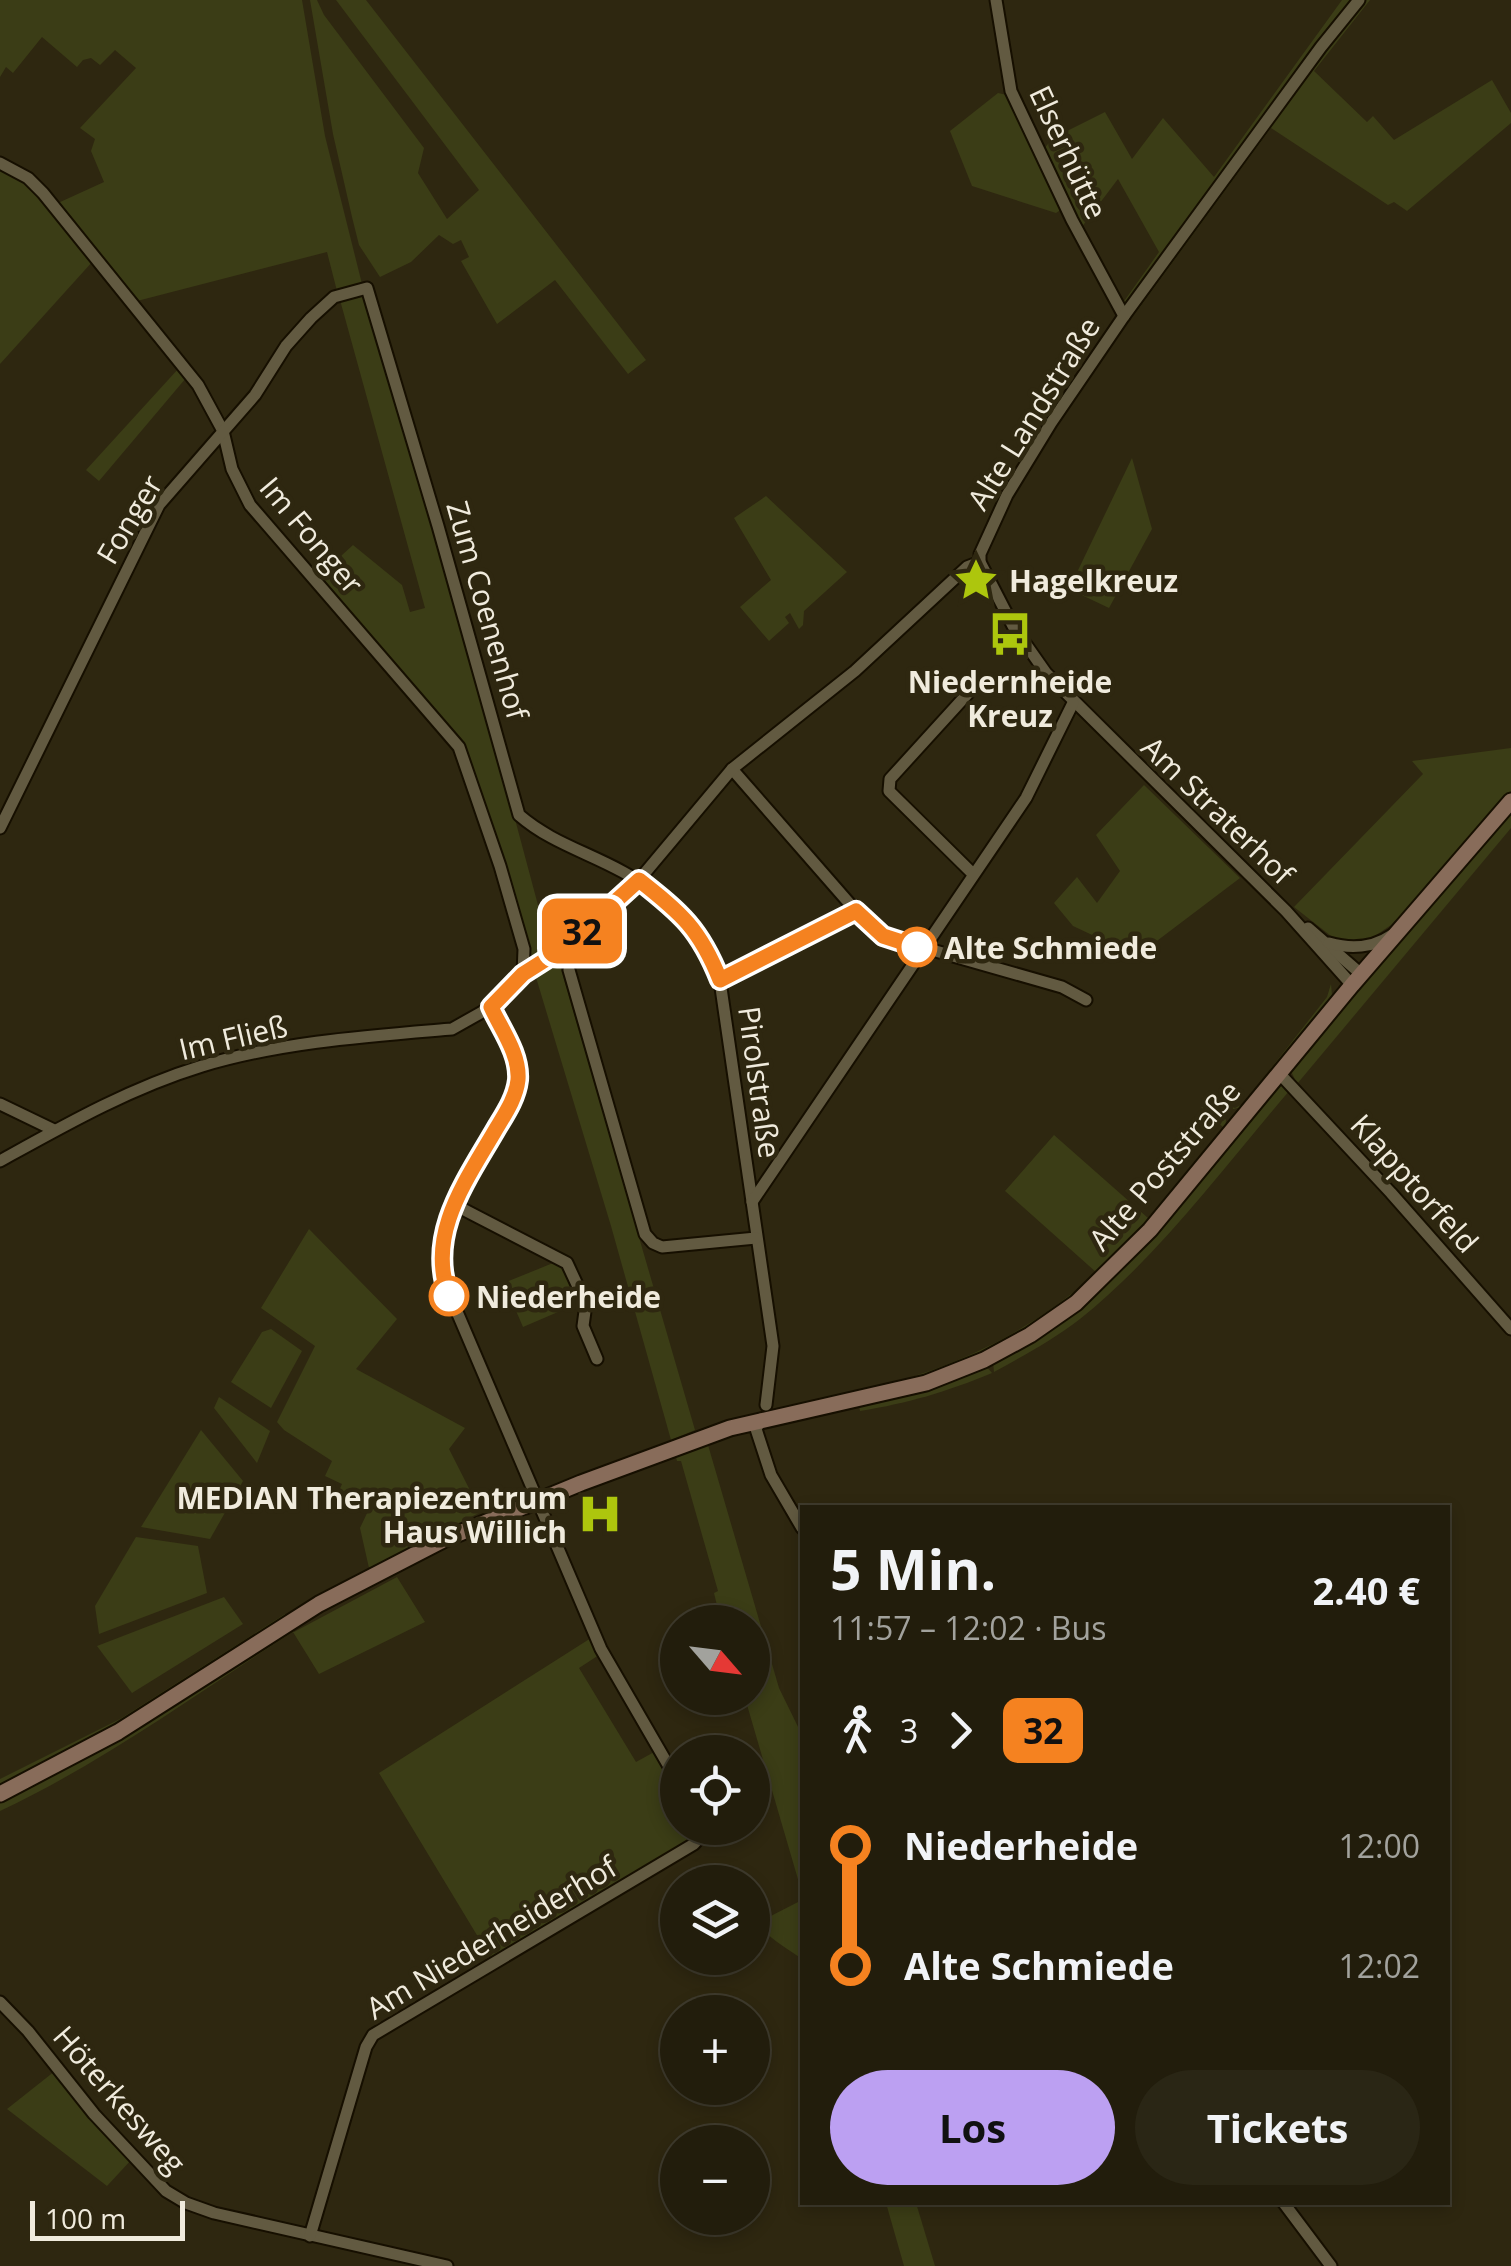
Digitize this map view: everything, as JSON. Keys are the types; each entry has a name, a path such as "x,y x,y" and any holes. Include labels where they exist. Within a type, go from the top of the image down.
{"street":[{"name":"Elserhütte","path":"996,0 1011,92 1072,220 1124,316"},
{"name":"Alte Landstraße","path":"980,562 990,527 1051,422 1124,316 1359,0"},
{"name":"Im Fonger","path":"0,163 28,178 43,192 198,385 224,430 238,487 257,515 459,747 495,848 524,949 523,974"},
{"name":"Fonger","path":"0,828 159,504 255,395 286,346 311,318 334,297 366,288"},
{"name":"Zum Coenenhof","path":"366,288 519,815 557,842 639,880"},
{"path":"660,1751 605,1658 443,1278 447,1217 511,1104 518,1079 515,1057 491,1007 523,974 564,948 639,880 732,769 855,671 967,567 980,562 1013,626 1073,703 1026,798 752,1202 773,1346 763,1412 756,1429 771,1475 800,1525"},
{"path":"971,690 890,779 888,792 973,874"},
{"name":"Am Straterhof","path":"1073,703 1356,980"},
{"path":"732,769 856,911 883,936 1062,987 1086,1000"},
{"name":"Alte Poststraße","path":"5,1792 132,1723 340,1592 443,1540 763,1412 926,1383 984,1360 1030,1335 1076,1303 1150,1230 1356,980 1511,801"},
{"name":"Pirolstraße","path":"639,880 676,908 696,930 720,980 752,1202"},
{"path":"720,980 856,911"},
{"name":"Am Straterhof","path":"1286,911 1328,943 1356,980"},
{"path":"1328,943 1350,949 1386,940 1416,911"},
{"path":"569,970 645,1234 652,1244 662,1247 756,1238"},
{"name":"Im Fließ","path":"0,1161 113,1100 202,1066 322,1043 452,1029 491,1007"},
{"name":"Klapptorfeld","path":"1279,1074 1511,1329"},
{"path":"0,1104 54,1130"},
{"path":"453,1204 566,1263 586,1304 583,1326 597,1360"},
{"name":"Am Niederheiderhof","path":"310,2236 366,2047 373,2035 692,1845"},
{"name":"Höterkesweg","path":"0,2002 35,2039 94,2114 173,2196 205,2210 447,2266"},
{"path":"1285,2205 1331,2266"}],"green space":[{"path":"0,0 302,0 325,136 362,284 337,291 327,252 137,301 58,203 104,182 91,151 95,139 80,128 136,68 115,50 100,65 91,58 77,67 42,37 13,73 6,67 0,77"},
{"path":"310,0 317,0 324,15 424,148 418,173 447,219 479,190 336,0 366,0 646,360 628,374 555,280 497,324 461,261 469,257 461,240 453,244 439,235 411,262 380,277 359,245 333,134"},
{"path":"1342,0 1351,0 1130,301 1122,304 1159,252 1118,179 1081,228 1043,150 1053,138 1105,112 1132,159 1163,118 1214,177"},
{"path":"1364,0 1370,0 1314,71 1367,122 1373,116 1394,140 1492,80 1511,113 1511,123 1407,211 1394,202 1388,205 1271,128 1124,329 1312,67"},
{"path":"998,93 1007,95 1062,209 1056,213 972,186 950,131"},
{"path":"0,168 30,188 93,261 0,364"},
{"path":"362,293 458,606 546,935 553,946 533,960 463,743 318,577 353,545 402,585 410,612 425,608 340,300"},
{"path":"179,368 186,378 99,481 86,470"},
{"path":"1132,458 1152,529 1109,608 1069,589"},
{"path":"766,496 847,572 804,611 799,629 790,613 785,617 789,623 769,641 740,607 771,580 734,518"},
{"path":"1511,748 1511,792 1391,925 1366,942 1340,943 1294,907 1423,774 1412,761"},
{"path":"1144,785 1240,878 1137,956 1073,926 1054,903 1077,877 1097,903 1120,871 1096,835"},
{"path":"1511,812 1511,828 1297,1084 1291,1071"},
{"path":"559,962 695,1430 671,1440 535,974"},
{"path":"1331,984 1332,995 1246,1106 1229,1110 1201,1096 1235,1108 1243,1104 1327,997"},
{"path":"1281,1085 1290,1090 1137,1267 1070,1327 994,1372 993,1362 1096,1293 1118,1272"},
{"path":"1201,1107 1218,1110 1226,1120 1225,1132 1140,1233 1078,1294 1012,1339 935,1374 880,1387 941,1367 995,1343 1046,1312 1097,1273 1005,1191 1054,1135 1148,1218 1225,1129"},
{"path":"309,1229 397,1319 356,1369 465,1428 449,1449 481,1512 369,1568 360,1528 369,1509 338,1493 342,1484 325,1476 332,1461 277,1422 315,1346 261,1308"},
{"path":"553,1263 565,1267 576,1294 572,1306 523,1327 504,1283"},
{"path":"271,1329 302,1351 271,1408 231,1382 262,1332"},
{"path":"986,1366 992,1373 959,1386 860,1411 859,1406"},
{"path":"219,1397 270,1431 257,1463 214,1408"},
{"path":"201,1430 243,1481 210,1539 141,1527"},
{"path":"708,1445 755,1605 717,1605 714,1593 718,1591 681,1461 676,1457"},
{"path":"136,1537 198,1546 207,1593 99,1634 95,1606"},
{"path":"397,1577 425,1622 319,1674 293,1632 113,1749 0,1811 0,1802 81,1760 291,1627 294,1632"},
{"path":"224,1597 243,1624 132,1693 97,1646"},
{"path":"285,1614 286,1617 137,1713 0,1785 0,1779 120,1719"},
{"path":"591,1638 599,1655 579,1668 636,1762 656,1751 660,1758 660,1845 686,1845 492,1960 379,1773"},
{"path":"770,1657 779,1688 800,1731 800,1886 770,1784 770,1735 756,1735 750,1715 770,1715"},
{"path":"800,1901 800,1958 770,1936 770,1916"},
{"path":"55,2071 132,2159 107,2186 7,2109"},
{"path":"887,2205 917,2205 935,2266 904,2266"}],"bus line":[{"name":"32","path":"449,1296 443,1278 447,1217 511,1104 518,1079 515,1057 491,1007 523,974 564,948 639,880 676,908 696,930 720,980 856,911 883,936 917,947"}],"place":[{"name":"Hagelkreuz","path":"976,580"},
{"name":"Niedernheide Kreuz","path":"1010,634"},
{"name":"Alte Schmiede","path":"917,947"},
{"name":"Niederheide","path":"449,1296"},
{"name":"MEDIAN Therapiezentrum Haus Willich","path":"600,1514"}]}
